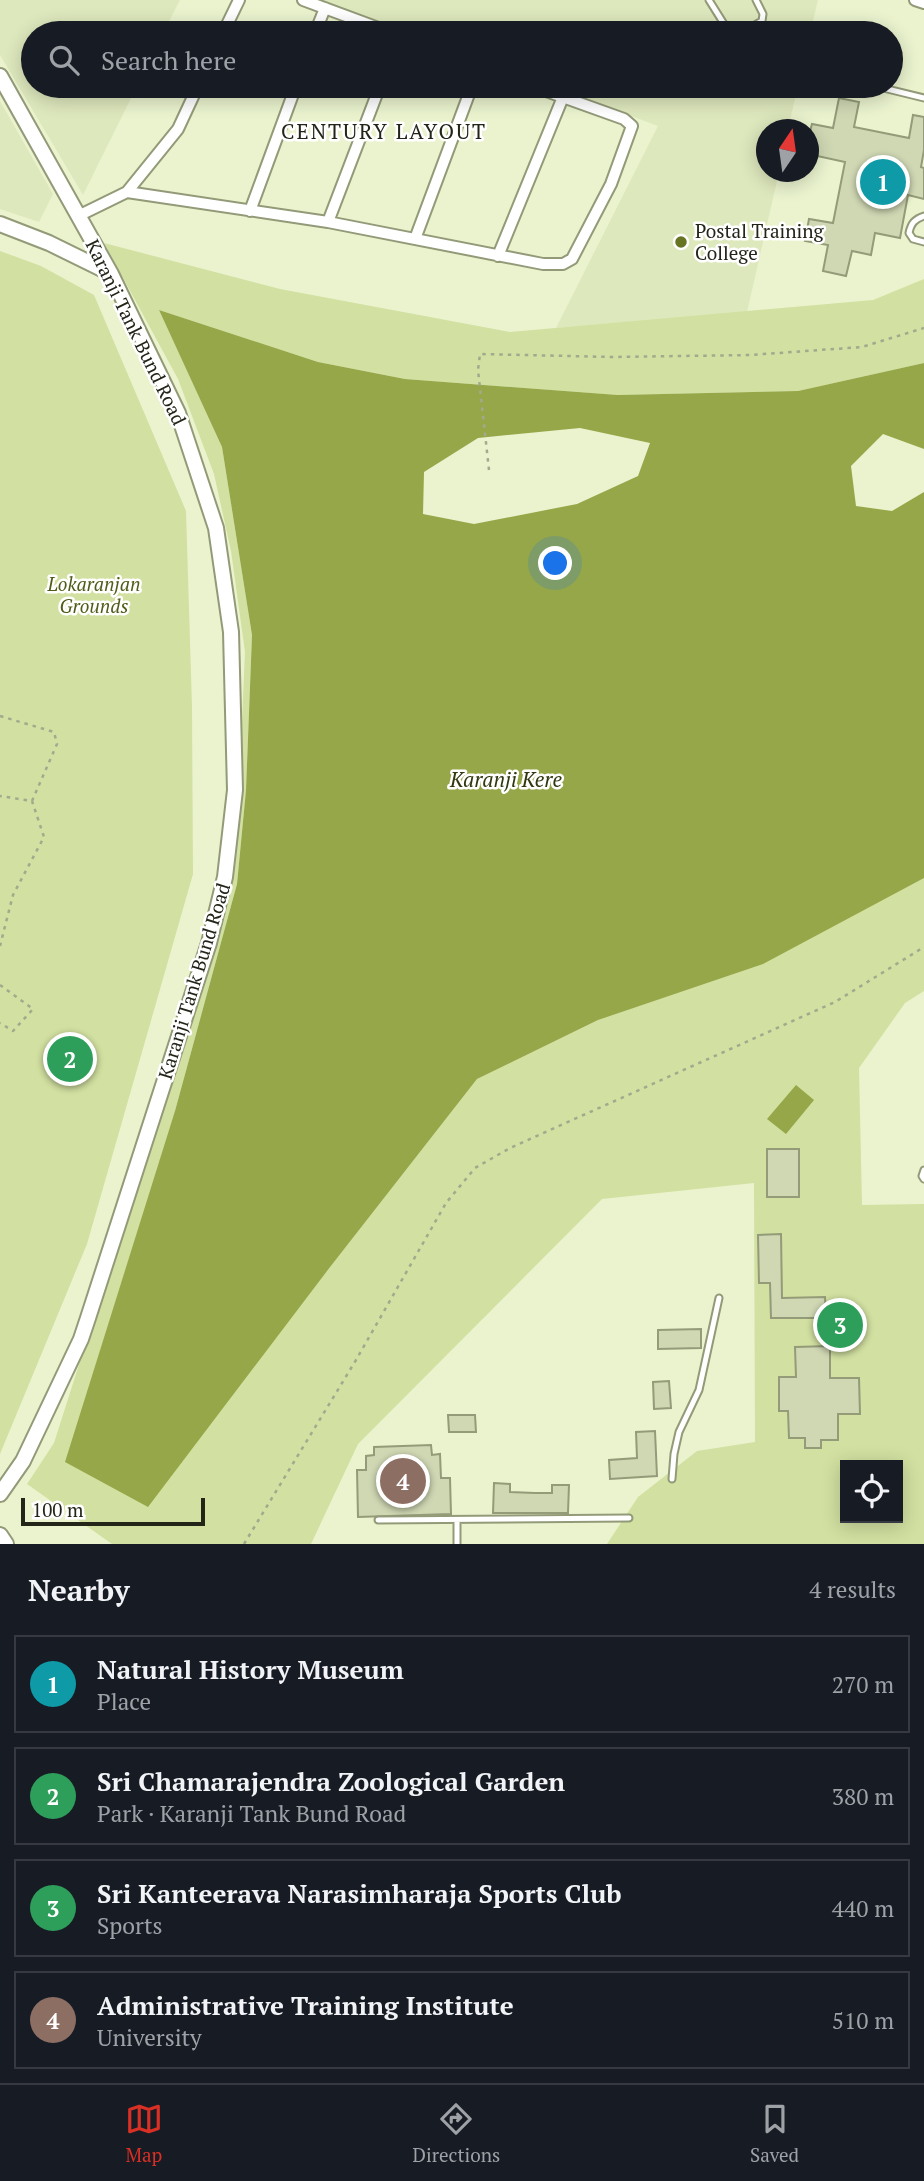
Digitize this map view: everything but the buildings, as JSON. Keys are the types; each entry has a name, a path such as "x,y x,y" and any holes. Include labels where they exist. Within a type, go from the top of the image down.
{"street":[{"path":"229,21 239,0"},
{"path":"303,0 360,21"},
{"path":"915,0 924,3"},
{"path":"320,21 325,8"},
{"name":"Karanji Tank Bund Road","path":"0,76 111,274 178,412 215,528 231,632 235,790 226,877 209,943 81,1339 23,1461 0,1494"},
{"path":"78,215 127,192 178,129 192,98"},
{"path":"250,211 292,98"},
{"path":"328,222 375,98"},
{"path":"415,239 468,98"},
{"path":"498,256 563,98"},
{"path":"127,192 328,222 543,264 569,262 603,203 632,131 631,123 566,98"},
{"path":"0,224 49,243 111,274"},
{"path":"0,1535 6,1544"}],"lane":[{"path":"709,0 722,21"},
{"path":"756,0 763,14 762,21"},
{"path":"903,93 924,98"},
{"path":"924,216 917,219 909,233 913,239 924,242"},
{"path":"924,1170 924,1179"},
{"path":"672,1479 674,1454 680,1432 699,1390 719,1298"},
{"path":"378,1520 629,1518"},
{"path":"457,1520 457,1544"}],"path":[{"path":"489,470 478,370 480,354 612,357 750,355 862,347 924,328"},
{"path":"0,716 54,732 57,744 32,801 44,837 13,895 0,946"},
{"path":"0,796 32,801"},
{"path":"244,1544 356,1360 446,1203 475,1168 510,1148 835,1002 924,947"},
{"path":"0,985 33,1009 13,1031 0,1023"}],"shaded area":[{"path":"0,0 180,0 169,21 21,21 21,90 0,55"},
{"path":"322,0 818,0 813,21 379,21"},
{"path":"25,98 131,98 83,195"},
{"name":"Postal Training College","path":"583,98 795,98 790,119 756,119 756,182 777,182 747,312 556,328 658,126"},
{"path":"0,101 53,194 39,222 0,209"}],"green space":[{"path":"104,243 280,289 510,332 873,300 924,279 924,363 798,391 618,395 405,379 318,362 159,310 222,447 252,635 246,790 237,884 175,1111 327,1271 477,1079 598,1020 924,878 924,991 905,1003 859,1068 862,1205 924,1204 924,1544 607,1544 638,1497 697,1451 755,1442 754,1183 602,1199 358,1444 311,1544 112,1544 27,1484 54,1443 231,887 239,790 245,652 231,551 214,474 178,379"},
{"name":"Lokaranjan Grounds","path":"0,251 41,266 94,295 186,511 192,707 193,874 87,1244 0,1454"}],"water":[{"name":"Karanji Kere","path":"159,310 318,362 405,379 618,395 798,391 924,363 924,449 883,434 851,466 856,506 892,511 924,492 924,878 763,964 598,1020 477,1079 148,1507 65,1462 175,1111 237,884 246,790 252,635 222,447","holes":["580,428 650,443 638,476 577,504 474,524 423,514 424,472 478,438"]},
{"path":"796,1085 814,1100 786,1134 767,1119"}],"place":[{"name":"Natural History Museum","path":"883,182"},
{"name":"Postal Training College","path":"681,242"},
{"name":"Sri Chamarajendra Zoological Garden","path":"70,1059"},
{"name":"Sri Kanteerava Narasimharaja Sports Club","path":"840,1325"},
{"name":"Administrative Training Institute","path":"403,1481"}],"district":[{"name":"CENTURY LAYOUT","path":"384,132"}]}
